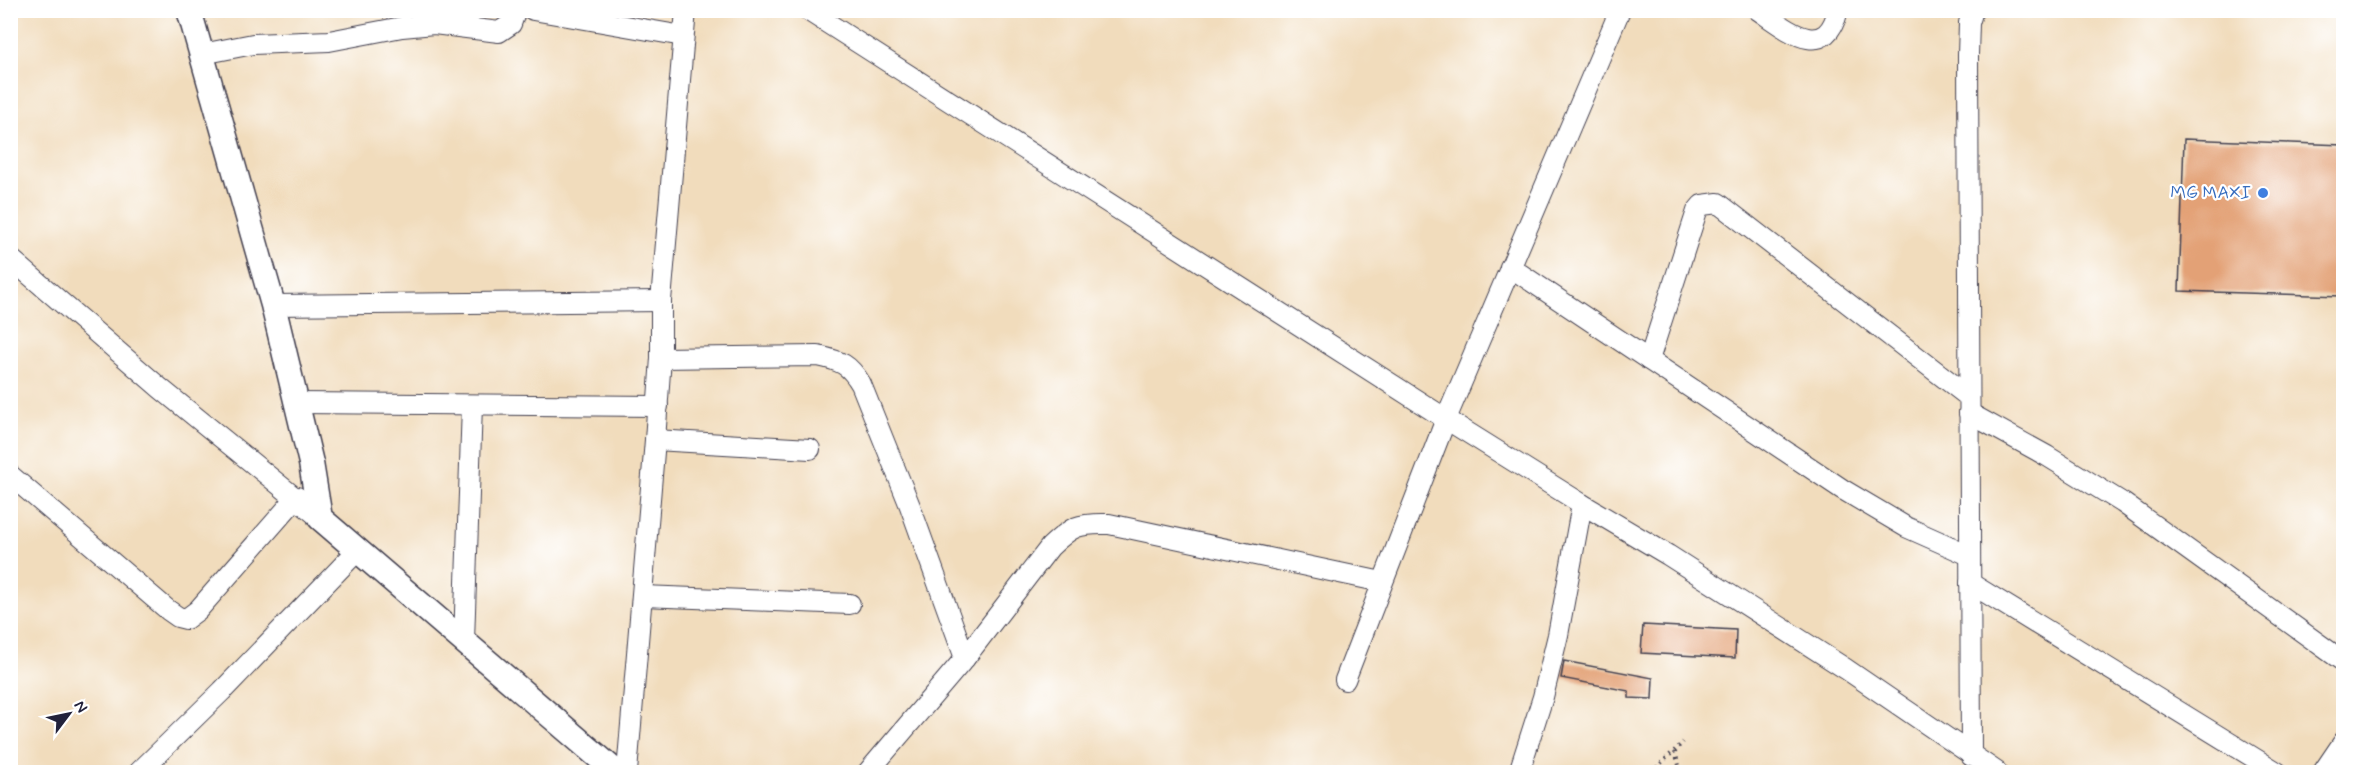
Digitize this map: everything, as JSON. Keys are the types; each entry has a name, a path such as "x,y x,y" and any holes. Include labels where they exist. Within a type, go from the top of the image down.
{"street":[{"path":"189,10 273,305 297,403 320,518"},
{"path":"202,54 253,44 329,41 402,27 434,24 500,32 511,24 516,10"},
{"path":"533,10 683,36"},
{"path":"627,772 656,440 662,301 686,10"},
{"path":"807,10 1446,419 1668,555 1836,663 1997,772"},
{"path":"1345,680 1446,419 1620,10"},
{"path":"1758,10 1795,35 1808,40 1820,38 1831,28 1838,10"},
{"path":"1971,756 1968,55 1973,10"},
{"path":"1649,360 1697,211 1702,205 1718,203 1969,405 2123,503 2343,662"},
{"path":"10,258 160,388 297,497 616,772"},
{"path":"1510,267 1842,489 1906,527 1969,555"},
{"path":"273,305 662,301"},
{"path":"661,358 818,356 836,360 851,369 861,384 910,506 965,658"},
{"path":"297,403 658,406"},
{"path":"464,641 472,405"},
{"path":"656,440 810,448"},
{"path":"10,475 168,610 186,619 198,610 297,497"},
{"path":"1518,772 1543,697 1558,635 1582,504"},
{"path":"868,772 965,658 1050,547 1066,532 1084,523 1109,524 1382,582"},
{"path":"139,772 222,691 358,550"},
{"path":"1970,583 2277,772"},
{"path":"643,596 850,604"},
{"path":"2323,772 2343,741"}],"path":[{"path":"1653,772 1664,758 1675,752 1683,742"},
{"path":"1675,752 1681,772"}],"building":[{"name":"MG MAXI","path":"2184,139 2343,145 2342,296 2179,291"},
{"path":"1643,625 1736,630 1735,658 1641,653"},
{"path":"1564,661 1653,678 1652,699 1629,698 1629,691 1561,678"}],"place":[{"name":"MG MAXI","path":"2263,193"}]}
